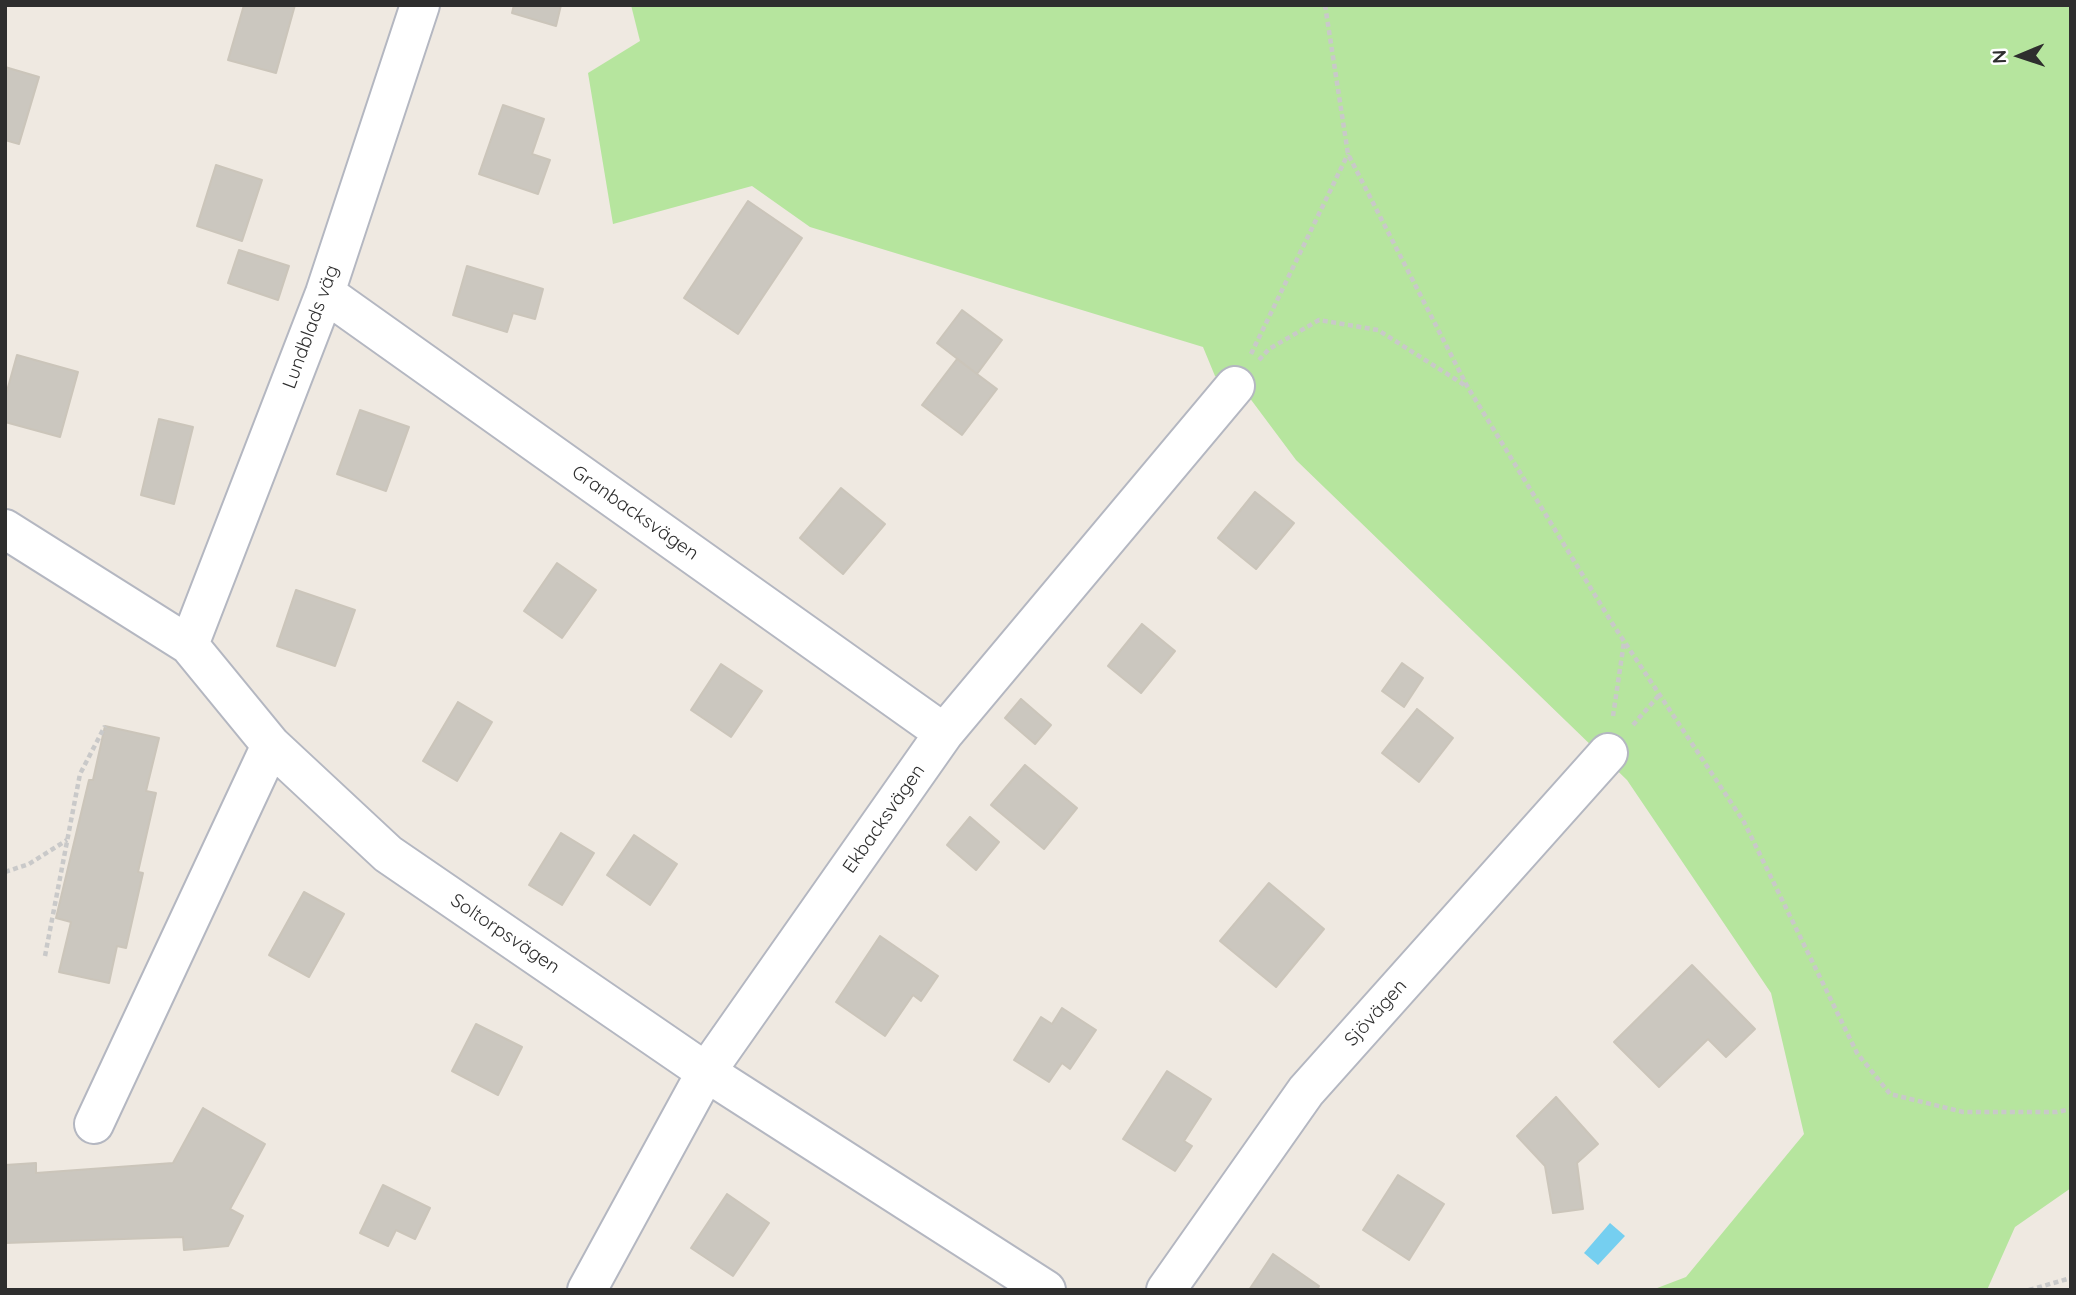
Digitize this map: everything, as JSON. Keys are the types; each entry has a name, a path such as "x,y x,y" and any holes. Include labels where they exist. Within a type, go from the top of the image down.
{"street":[{"name":"Lundblads väg","path":"189,645 325,293 420,5"},
{"name":"Granbacksvägen","path":"325,293 944,733"},
{"name":"Ekbacksvägen","path":"587,1290 706,1072 944,733 1235,386"},
{"name":"Soltorpsvägen","path":"5,529 189,645 271,745 388,854 706,1072 1046,1290"},
{"path":"94,1124 271,745"},
{"name":"Sjövägen","path":"1166,1290 1306,1091 1608,753"}],"path":[{"path":"1325,5 1348,153 1467,386 1624,640 1744,822 1857,1054 1890,1094 1963,1112 2057,1112 2071,1109"},
{"path":"1235,386 1348,153"},
{"path":"1235,386 1269,349 1318,320 1378,330 1467,386"},
{"path":"1608,753 1624,640"},
{"path":"1608,753 1660,694"},
{"path":"45,956 80,774 105,726"},
{"path":"5,872 29,864 68,839"},
{"path":"2029,1290 2071,1279"}],"green space":[{"path":"631,5 2071,5 2071,1188 2015,1227 1987,1290 1652,1290 1686,1277 1804,1134 1771,993 1627,780 1296,460 1249,397 1215,376 1203,347 810,227 752,186 613,224 588,73 640,41"}],"water":[{"path":"1610,1223 1625,1236 1598,1265 1584,1253"}],"building":[{"path":"244,5 295,5 276,73 228,60"},
{"path":"514,5 561,5 556,26 512,13"},
{"path":"5,67 39,77 19,144 5,140"},
{"path":"503,105 544,119 532,154 550,160 538,194 479,174"},
{"path":"216,165 262,180 242,241 197,226"},
{"path":"748,201 802,238 738,334 684,298"},
{"path":"239,250 289,266 278,300 228,283"},
{"path":"467,266 543,289 535,319 513,313 507,332 453,315"},
{"path":"962,310 1002,340 977,374 937,343"},
{"path":"17,355 78,372 60,437 5,422 5,398"},
{"path":"957,359 997,389 962,435 922,405"},
{"path":"360,410 409,427 386,491 337,474"},
{"path":"159,419 193,427 174,504 141,495"},
{"path":"841,488 885,524 843,574 800,538"},
{"path":"1255,492 1294,523 1256,569 1218,538"},
{"path":"557,563 596,590 562,638 524,611"},
{"path":"296,590 355,610 335,666 277,646"},
{"path":"1142,624 1175,651 1141,693 1108,666"},
{"path":"1402,663 1423,678 1404,707 1382,691"},
{"path":"721,664 762,691 731,737 691,710"},
{"path":"1021,699 1051,725 1035,744 1005,718"},
{"path":"458,702 492,722 457,781 423,761"},
{"path":"1417,709 1453,738 1419,782 1382,753"},
{"path":"105,726 159,738 146,791 156,793 138,872 143,873 126,948 117,946 109,983 59,972 71,922 56,918 89,780 93,780"},
{"path":"1025,765 1077,808 1044,849 991,805"},
{"path":"970,817 999,842 976,870 947,845"},
{"path":"561,833 594,853 562,905 529,885"},
{"path":"634,835 677,864 650,905 607,875"},
{"path":"1269,883 1324,929 1276,987 1220,941"},
{"path":"304,892 344,914 309,977 269,955"},
{"path":"880,936 938,976 921,1001 913,995 885,1036 836,1002"},
{"path":"1692,965 1755,1029 1726,1057 1708,1039 1659,1087 1614,1042"},
{"path":"1062,1008 1096,1030 1070,1069 1062,1063 1049,1082 1014,1060 1041,1017 1052,1024"},
{"path":"476,1024 522,1047 498,1095 452,1071"},
{"path":"1167,1071 1211,1099 1184,1141 1192,1146 1175,1171 1123,1139"},
{"path":"1556,1097 1598,1144 1577,1163 1583,1209 1553,1213 1545,1166 1517,1136"},
{"path":"203,1108 265,1144 230,1209 243,1216 228,1246 184,1250 183,1237 5,1243 5,1165 36,1163 36,1173 173,1163"},
{"path":"1398,1175 1444,1204 1409,1260 1363,1230"},
{"path":"383,1185 430,1208 415,1239 396,1230 388,1246 360,1233"},
{"path":"727,1194 769,1223 733,1276 691,1248"},
{"path":"1273,1254 1319,1286 1317,1290 1249,1290"}]}
